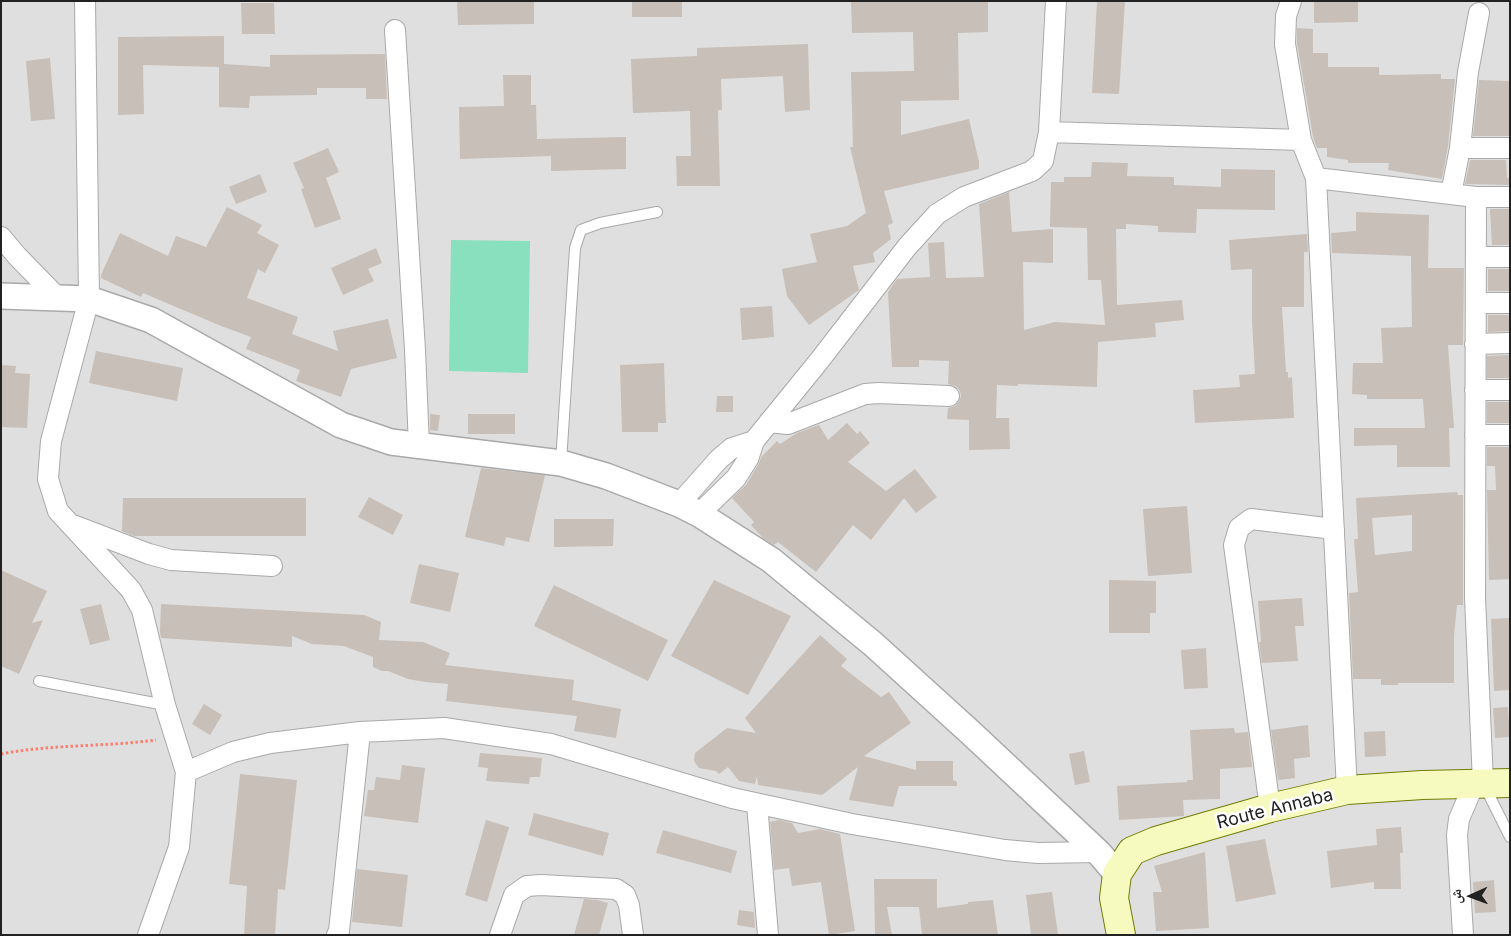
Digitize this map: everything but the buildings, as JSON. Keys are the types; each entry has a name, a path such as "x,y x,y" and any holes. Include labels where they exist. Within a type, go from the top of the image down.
{"main road":[{"name":"Route Annaba","path":"1121,935 1114,898 1117,874 1132,852 1156,841 1270,808 1347,790 1489,783"}],"street":[{"path":"86,1 89,299 51,441 48,479 58,511 131,590 142,610 165,705 186,772 179,847 148,935"},
{"path":"689,509 736,478 748,459 754,441 907,247 937,214 964,197 1032,171 1043,161 1050,132 1056,1"},
{"path":"1290,1 1286,16 1285,44 1301,140 1316,178 1347,790"},
{"path":"1451,194 1460,148 1468,72 1479,13"},
{"path":"395,30 415,350 419,446"},
{"path":"1050,132 1301,140"},
{"path":"1460,148 1510,148"},
{"path":"1316,178 1476,197 1510,197"},
{"path":"1463,935 1457,835 1459,819 1489,783 1475,597 1476,197"},
{"path":"1,237 57,298"},
{"path":"1476,257 1510,257"},
{"path":"1,296 89,299 150,320 341,425 391,442 561,464 606,476 689,509 771,560 872,644 971,733 1098,852 1117,874"},
{"path":"1476,303 1510,303"},
{"path":"1475,344 1510,343"},
{"path":"1475,390 1510,390"},
{"path":"769,422 788,424 865,394 949,396"},
{"path":"1475,435 1510,434"},
{"path":"1270,808 1234,545 1239,528 1251,519 1334,529"},
{"path":"69,524 149,554 171,560 272,566"},
{"path":"186,772 233,752 270,742 360,732 444,728 551,744 722,796 852,824 1005,850 1098,852"},
{"path":"337,935 339,931 360,732"},
{"path":"757,804 768,935"},
{"path":"500,935 514,895 527,886 541,885 616,889 625,895 629,905 633,935"}],"lane":[{"path":"561,464 576,248 581,230 600,223 657,212"},
{"path":"39,681 165,705"},
{"path":"1489,783 1510,836"}],"path":[{"path":"1,754 63,747 123,745 176,737"}],"shaded area":[{"path":"1,1 1510,1 1510,935 1,935"}],"green space":[{"path":"451,240 530,241 528,373 449,371"}]}
